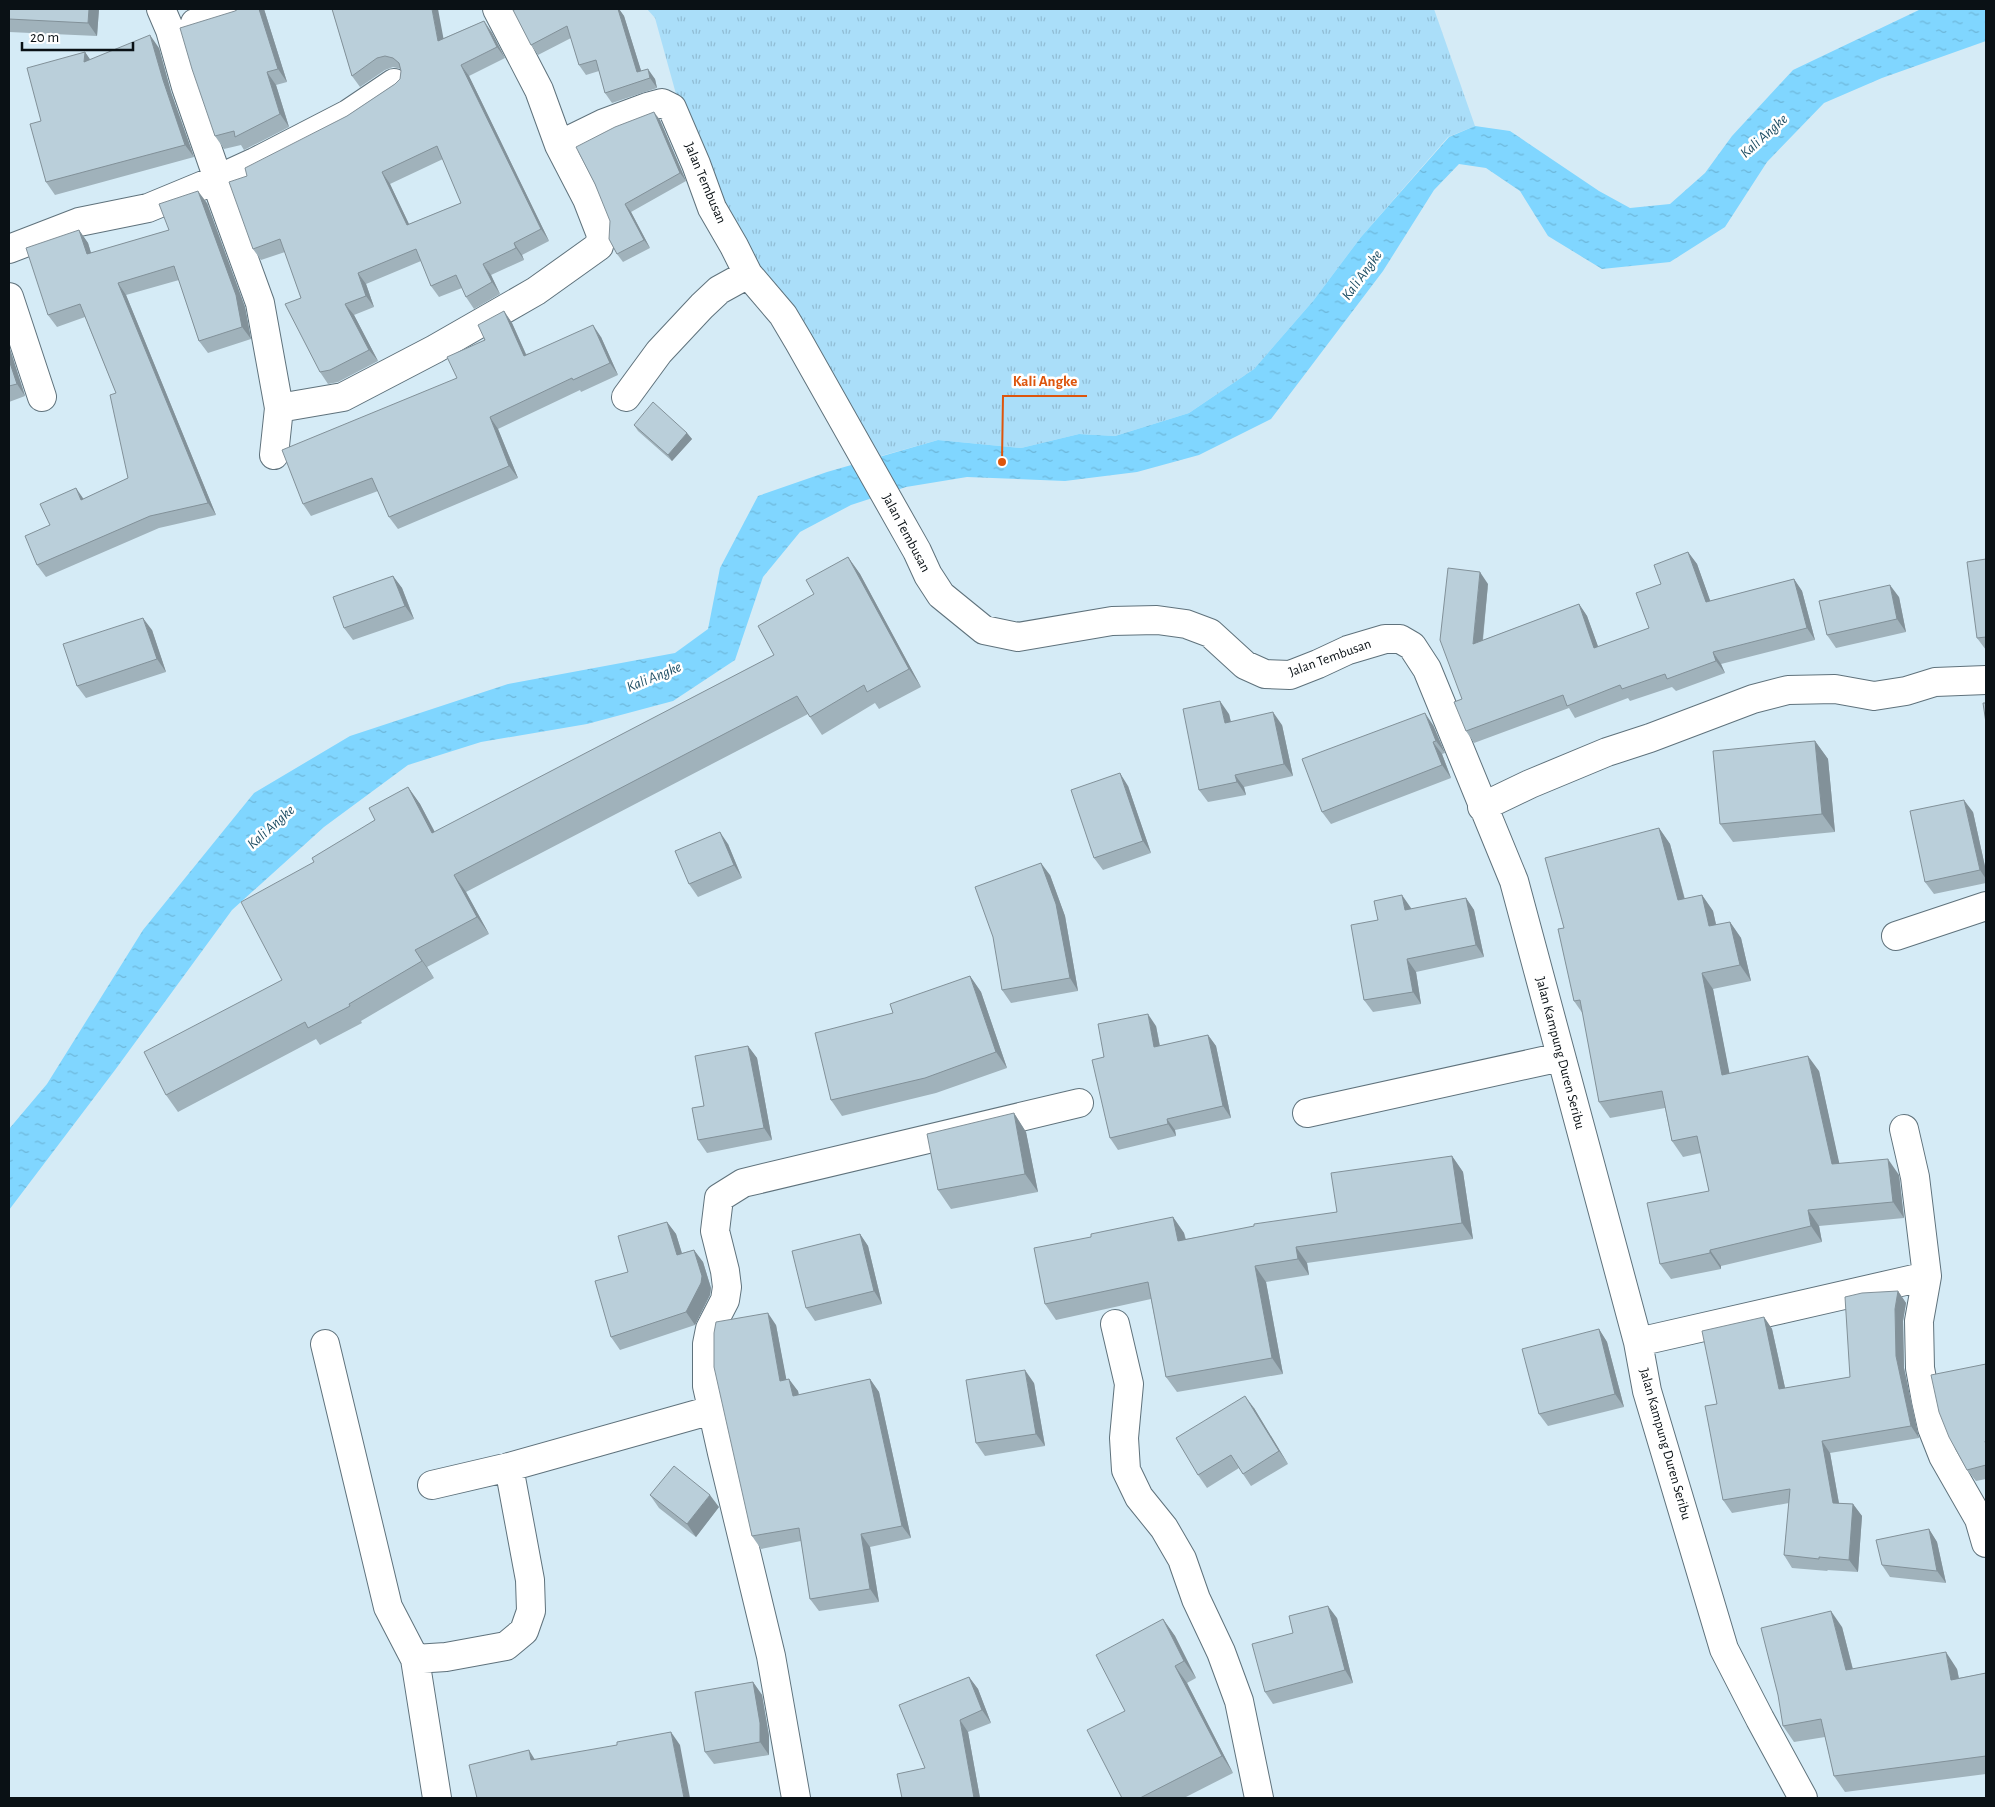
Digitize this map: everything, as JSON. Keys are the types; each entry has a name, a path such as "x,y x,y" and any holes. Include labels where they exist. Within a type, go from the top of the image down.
{"street":[{"path":"239,9 166,20 186,87 218,178 220,193 260,303 279,408 274,455"},
{"path":"279,408 342,397 435,349 536,291 599,246 601,235 587,198 559,145 539,90 497,9"},
{"path":"9,249 80,222 148,208 218,178 255,162 348,114 394,83"},
{"name":"Jalan Tembusan","path":"559,145 604,123 647,107 662,104 672,108 712,208 748,274 783,315 852,434 917,551 928,575 941,595 984,630 1018,637 1112,622 1157,620 1186,624 1210,633 1245,665 1265,674 1290,674 1348,650 1385,639 1400,639 1412,646 1427,669 1482,807"},
{"path":"626,397 660,352 702,306 719,290 748,274"},
{"path":"9,297 42,397"},
{"path":"1482,807 1530,784 1607,752 1650,738 1753,699 1788,690 1835,689 1874,696 1906,691 1935,682 1986,680"},
{"name":"Jalan Kampung Duren Seribu","path":"1482,807 1514,881 1638,1342 1647,1391 1724,1648 1760,1719 1804,1798"},
{"path":"1896,936 1986,906"},
{"path":"1307,1113 1561,1057"},
{"path":"796,1798 771,1656 707,1386 707,1344 710,1329 725,1300 727,1287 714,1232 719,1198 743,1183 1079,1103"},
{"path":"1904,1129 1914,1177 1927,1276 1919,1322 1920,1368 1926,1401 1932,1428 1943,1456 1979,1519 1986,1543"},
{"path":"1638,1342 1927,1276"},
{"path":"1115,1324 1129,1384 1124,1438 1126,1470 1139,1496 1164,1528 1182,1559 1196,1600 1221,1652 1239,1701 1259,1798"},
{"path":"325,1344 388,1607 415,1659 437,1798"},
{"path":"432,1485 509,1467 712,1410"},
{"path":"415,1659 506,1646 524,1630 531,1611 530,1580 509,1467"}],"green space":[{"path":"647,9 1434,9 1475,126 1448,137 1361,237 1313,301 1254,369 1189,413 1115,436 1079,434 1021,448 938,440 874,458 767,292 684,123 655,18"}],"water":[{"path":"1921,9 1986,9 1986,41 1882,78 1824,103 1767,162 1725,227 1670,262 1602,269 1548,236 1520,191 1486,168 1459,164 1434,190 1383,271 1271,419 1199,455 1137,472 1065,481 967,477 906,487 851,505 800,532 763,577 735,660 673,701 587,724 481,742 408,765 324,827 232,910 115,1070 9,1210 9,1129 47,1084 143,930 254,793 350,736 508,684 675,653 708,629 720,568 758,496 827,472 938,440 1021,448 1079,434 1115,436 1189,413 1254,369 1313,301 1361,237 1449,137 1475,126 1510,131 1599,191 1630,208 1670,204 1705,173 1732,136 1793,70"}],"building":[{"path":"9,9 89,9 88,23 9,19"},
{"path":"238,9 259,9 278,69 267,72 280,114 235,137 234,131 215,136 180,28"},
{"path":"332,9 432,9 438,41 484,21 497,47 461,65 541,229 514,243 516,248 483,264 492,282 466,297 456,275 431,286 416,249 358,273 366,296 345,304 369,350 330,370 320,372 285,304 301,298 280,239 253,249 229,182 247,176 245,168 347,116 395,84 400,79 401,71 399,63 393,58 385,56 377,58 352,76","holes":["437,146 461,203 407,225 382,172"]},
{"path":"618,9 637,72 648,69 650,78 605,93 596,60 579,65 567,26 531,45 513,10"},
{"path":"150,35 185,145 46,182 30,124 41,121 27,68 85,52 84,62"},
{"path":"654,112 680,173 625,204 644,240 617,254 609,239 610,221 595,184 576,147 615,127"},
{"path":"198,191 236,295 242,327 199,341 174,266 118,283 208,503 150,516 37,565 25,536 50,525 40,504 76,488 81,500 128,478 110,395 116,393 80,304 48,315 26,248 79,230 87,254 169,230 159,204"},
{"path":"504,311 524,356 593,325 610,363 573,380 572,378 490,417 509,466 389,517 372,478 303,504 282,450 457,378 447,357 485,340 478,325"},
{"path":"9,360 17,384 9,386"},
{"path":"653,402 687,433 668,455 634,425"},
{"path":"1688,552 1706,602 1794,579 1807,628 1713,652 1716,661 1667,679 1665,674 1622,689 1620,685 1567,706 1563,695 1466,731 1454,702 1462,699 1440,640 1448,568 1480,572 1473,644 1579,604 1594,648 1649,628 1636,593 1661,584 1654,565"},
{"path":"848,557 909,669 867,692 864,685 810,717 797,696 454,875 477,917 415,950 422,961 349,1004 350,1006 308,1028 305,1022 166,1095 144,1052 282,980 241,902 314,862 312,858 375,820 369,808 408,787 432,833 774,655 758,626 814,594 806,580"},
{"path":"1986,559 1986,637 1977,638 1967,562"},
{"path":"393,576 405,606 344,628 333,597"},
{"path":"1890,585 1897,619 1827,635 1819,601"},
{"path":"143,618 157,659 77,686 63,644"},
{"path":"1220,701 1225,723 1273,712 1284,764 1235,775 1237,782 1199,790 1183,709"},
{"path":"1983,703 1986,703 1986,723"},
{"path":"1425,713 1436,741 1433,742 1442,765 1322,812 1302,759"},
{"path":"1815,741 1822,814 1720,824 1713,751"},
{"path":"1120,773 1143,841 1094,858 1071,790"},
{"path":"1964,800 1980,870 1925,882 1910,811"},
{"path":"1659,828 1678,900 1702,895 1709,926 1730,922 1740,965 1702,973 1722,1075 1808,1056 1832,1164 1888,1159 1893,1202 1808,1210 1811,1226 1710,1250 1710,1253 1660,1264 1647,1203 1709,1191 1697,1136 1672,1141 1662,1091 1599,1102 1580,1000 1574,1001 1558,929 1564,928 1545,858"},
{"path":"720,832 734,865 689,884 675,851"},
{"path":"1041,863 1056,904 1070,978 1002,990 993,937 975,887"},
{"path":"1402,895 1405,910 1466,898 1476,945 1407,959 1413,992 1364,1000 1351,925 1378,920 1374,901"},
{"path":"970,976 996,1052 925,1078 831,1100 815,1033 893,1013 890,1004"},
{"path":"1148,1014 1154,1047 1208,1035 1223,1106 1167,1119 1168,1124 1110,1138 1092,1060 1104,1057 1098,1024"},
{"path":"748,1046 764,1128 698,1140 692,1108 704,1106 695,1056"},
{"path":"1014,1113 1025,1174 938,1190 927,1134"},
{"path":"1452,1156 1462,1223 1296,1247 1298,1259 1255,1266 1272,1358 1166,1377 1148,1282 1045,1304 1034,1248 1091,1237 1091,1234 1173,1217 1178,1241 1254,1226 1254,1224 1337,1212 1331,1173"},
{"path":"667,1222 677,1255 694,1250 702,1276 701,1283 686,1312 611,1337 595,1281 628,1272 618,1236"},
{"path":"860,1234 874,1291 806,1308 792,1251"},
{"path":"1898,1291 1895,1309 1896,1356 1911,1426 1822,1441 1833,1503 1853,1504 1849,1560 1784,1555 1790,1489 1723,1500 1705,1406 1717,1404 1702,1331 1764,1317 1779,1389 1850,1377 1845,1297 1862,1293"},
{"path":"768,1313 780,1381 789,1379 793,1396 870,1379 902,1526 861,1534 870,1589 810,1599 799,1528 752,1536 714,1367 714,1333 716,1322"},
{"path":"1599,1329 1615,1394 1539,1414 1522,1349"},
{"path":"1986,1364 1986,1465 1967,1470 1949,1437 1939,1412 1931,1375"},
{"path":"1025,1370 1036,1434 976,1443 966,1380"},
{"path":"1245,1396 1279,1451 1243,1474 1231,1455 1198,1475 1176,1438"},
{"path":"674,1466 710,1495 687,1524 650,1495"},
{"path":"1929,1529 1937,1571 1882,1565 1876,1540"},
{"path":"1328,1606 1345,1670 1265,1692 1252,1644 1293,1633 1289,1616"},
{"path":"1831,1611 1846,1670 1946,1652 1951,1680 1986,1673 1986,1756 1834,1776 1821,1719 1783,1726 1778,1695 1761,1628"},
{"path":"1163,1619 1184,1661 1175,1666 1222,1756 1140,1798 1122,1798 1087,1730 1125,1711 1096,1655"},
{"path":"969,1677 982,1710 960,1720 974,1798 902,1798 897,1774 925,1768 899,1705"},
{"path":"753,1682 760,1723 760,1742 705,1752 695,1692"},
{"path":"671,1732 684,1798 477,1798 469,1765 529,1750 531,1760 617,1745 617,1742"}],"place":[{"name":"Kali Angke","path":"1002,462"}]}
